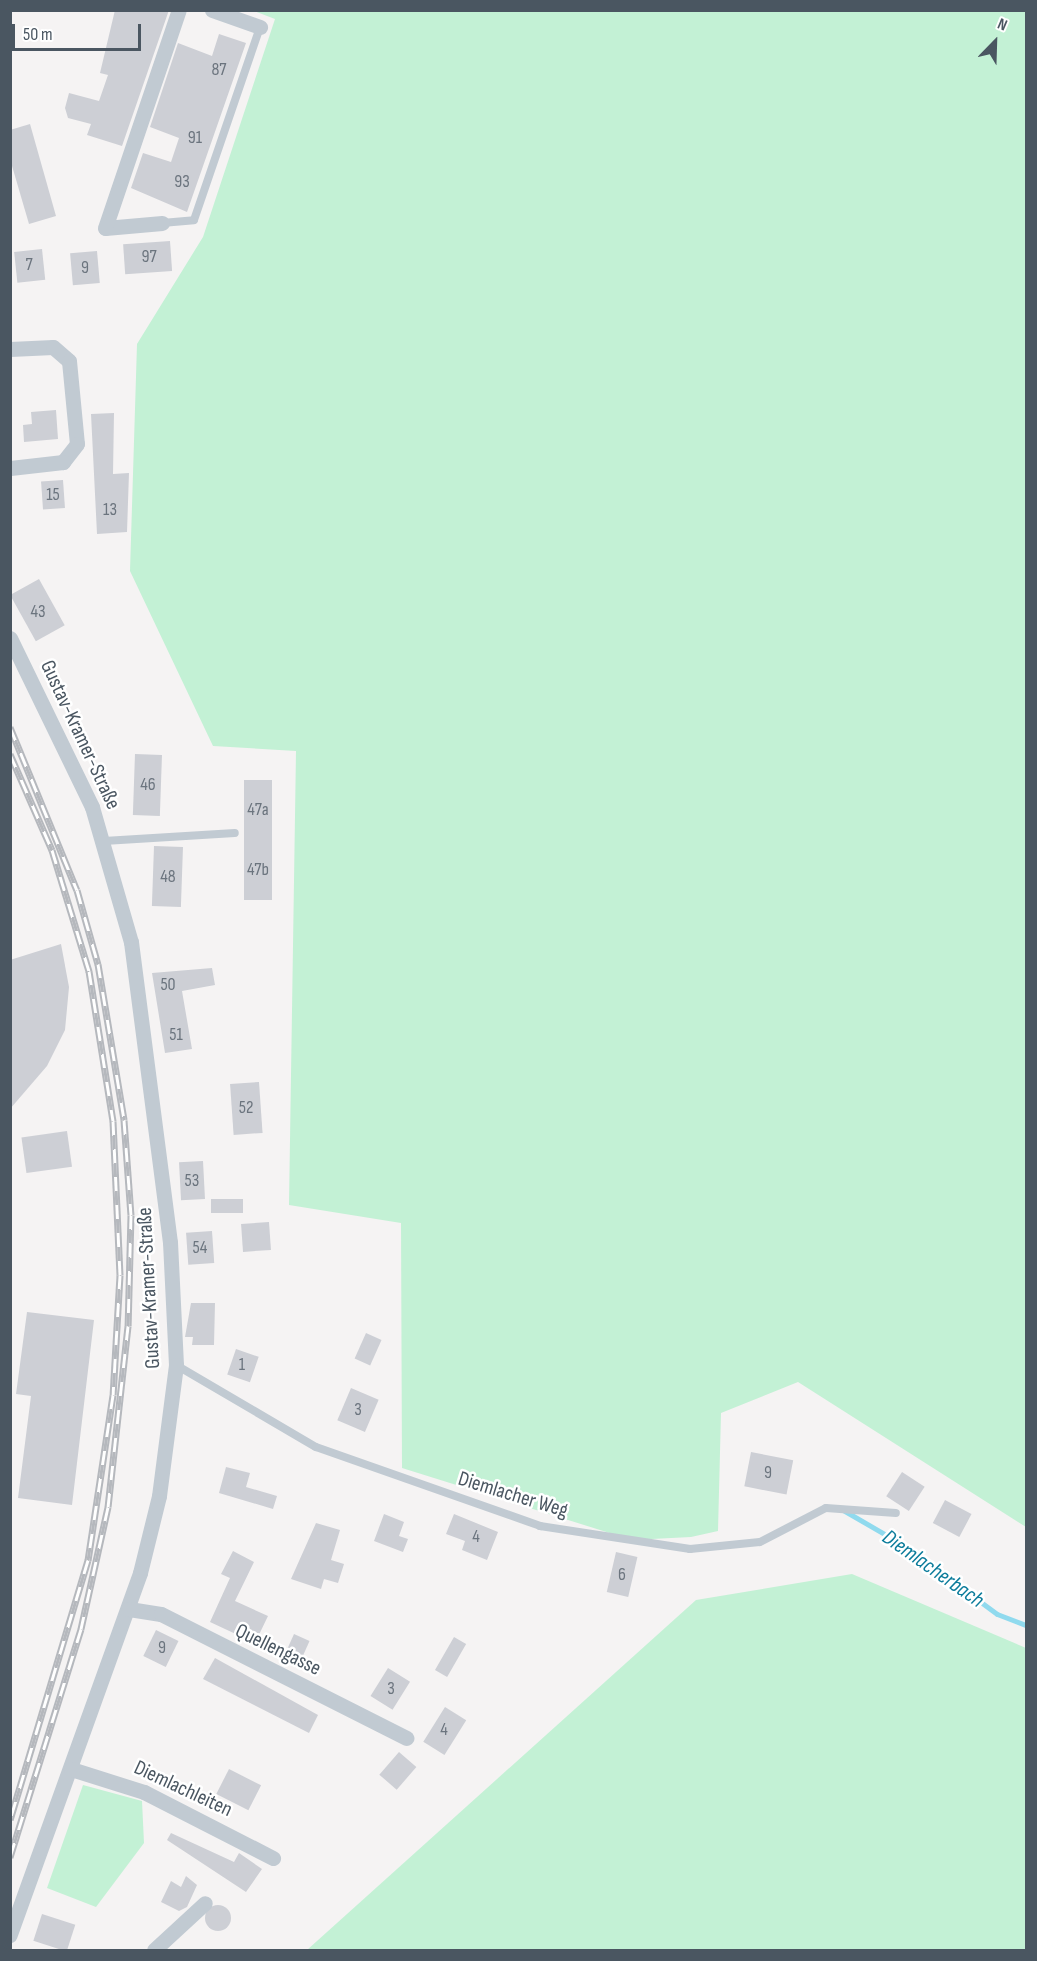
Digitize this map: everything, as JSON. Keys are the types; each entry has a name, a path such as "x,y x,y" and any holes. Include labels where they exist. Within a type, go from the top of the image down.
{"street":[{"path":"162,223 105,228 179,10"},
{"path":"212,10 260,27"},
{"path":"10,349 53,347 69,361 77,444 63,462 10,468"},
{"name":"Gustav-Kramer-Straße","path":"10,638 75,764 104,841 144,1016 170,1242 176,1365 159,1496 129,1609 10,1935"},
{"name":"Quellengasse","path":"129,1609 161,1614 407,1738"},
{"name":"Diemlachleiten","path":"71,1769 144,1792 273,1858"},
{"path":"154,1950 205,1903"}],"lane":[{"path":"162,223 194,220 260,27"},
{"path":"104,841 235,833"},
{"name":"Diemlacher Weg","path":"176,1365 316,1447 540,1526 690,1550 760,1542 826,1508 896,1513"}],"green space":[{"path":"254,11 1026,11 1026,1527 798,1382 721,1413 718,1531 691,1537 632,1540 402,1468 401,1223 289,1205 296,751 213,746 130,571 137,344 203,237 275,19"},
{"path":"852,1574 1026,1648 1026,1950 307,1950 696,1600"},
{"path":"83,1785 142,1801 144,1843 96,1907 47,1888"}],"building":[{"path":"115,10 169,10 122,146 87,135 91,124 68,118 65,108 69,93 99,101 108,75 100,73"},
{"path":"219,34 246,43 187,212 131,188 143,153 171,162 179,138 150,127 178,43 212,56"},
{"path":"30,124 56,216 29,224 10,159 10,130"},
{"path":"170,241 172,271 125,274 123,244"},
{"path":"42,249 45,280 17,283 14,252"},
{"path":"97,251 100,283 73,285 70,253"},
{"path":"56,410 58,439 24,442 23,425 32,424 31,412"},
{"path":"114,413 113,474 129,473 127,532 97,534 91,414"},
{"path":"63,480 65,508 43,509 41,482"},
{"path":"39,579 65,625 36,641 10,595"},
{"path":"135,754 162,755 160,816 133,815"},
{"path":"244,780 272,780 272,900 244,900"},
{"path":"154,846 183,847 181,907 152,906"},
{"path":"61,944 69,987 65,1030 47,1066 10,1109 10,960"},
{"path":"212,968 215,985 182,991 192,1049 165,1053 152,973"},
{"path":"259,1082 263,1133 234,1135 230,1084"},
{"path":"67,1131 72,1167 26,1173 21,1137"},
{"path":"203,1161 205,1199 181,1200 179,1162"},
{"path":"211,1199 243,1199 243,1213 211,1213"},
{"path":"269,1222 271,1250 243,1252 241,1224"},
{"path":"212,1231 214,1263 188,1265 186,1233"},
{"path":"191,1303 215,1303 214,1345 192,1345 193,1337 185,1337"},
{"path":"27,1312 94,1320 72,1505 18,1498 31,1396 16,1394"},
{"path":"366,1333 382,1340 370,1365 355,1359"},
{"path":"236,1349 259,1357 250,1382 227,1375"},
{"path":"351,1388 379,1400 365,1432 337,1420"},
{"path":"751,1452 793,1460 787,1495 744,1486"},
{"path":"226,1467 250,1473 246,1487 277,1496 273,1509 219,1493"},
{"path":"902,1472 925,1487 909,1511 886,1496"},
{"path":"945,1500 971,1514 959,1537 933,1523"},
{"path":"384,1514 404,1522 399,1536 408,1539 403,1552 374,1541"},
{"path":"454,1514 498,1532 487,1560 462,1550 465,1541 446,1534"},
{"path":"316,1523 340,1530 331,1560 344,1564 338,1583 324,1579 321,1589 291,1579"},
{"path":"233,1551 254,1562 235,1601 268,1616 255,1643 210,1622 230,1578 221,1574"},
{"path":"616,1552 637,1557 628,1597 607,1592"},
{"path":"156,1630 178,1641 166,1667 143,1656"},
{"path":"294,1634 310,1641 301,1661 285,1654"},
{"path":"454,1637 466,1644 447,1677 435,1670"},
{"path":"215,1658 318,1715 309,1733 203,1679"},
{"path":"388,1668 410,1682 393,1710 371,1696"},
{"path":"445,1707 466,1720 444,1755 423,1742"},
{"path":"399,1752 416,1767 397,1790 379,1775"},
{"path":"229,1769 261,1785 248,1810 216,1794"},
{"path":"171,1833 234,1862 239,1853 262,1869 246,1892 167,1840"},
{"path":"186,1876 197,1885 187,1907 179,1911 161,1902 171,1881 181,1887"},
{"path":"218,1905 227,1909 231,1918 227,1927 218,1931 209,1927 205,1918 209,1909"},
{"path":"42,1914 75,1925 67,1950 33,1941"}],"waterway":[{"name":"Diemlacherbach","path":"843,1510 905,1546 997,1614 1026,1625"}],"railway":[{"path":"10,727 77,890 98,964 124,1120 131,1215 128,1326 108,1507 81,1629 10,1857"},
{"path":"10,754 52,850 89,971 113,1121 120,1275 113,1395 88,1560 10,1820"}]}
